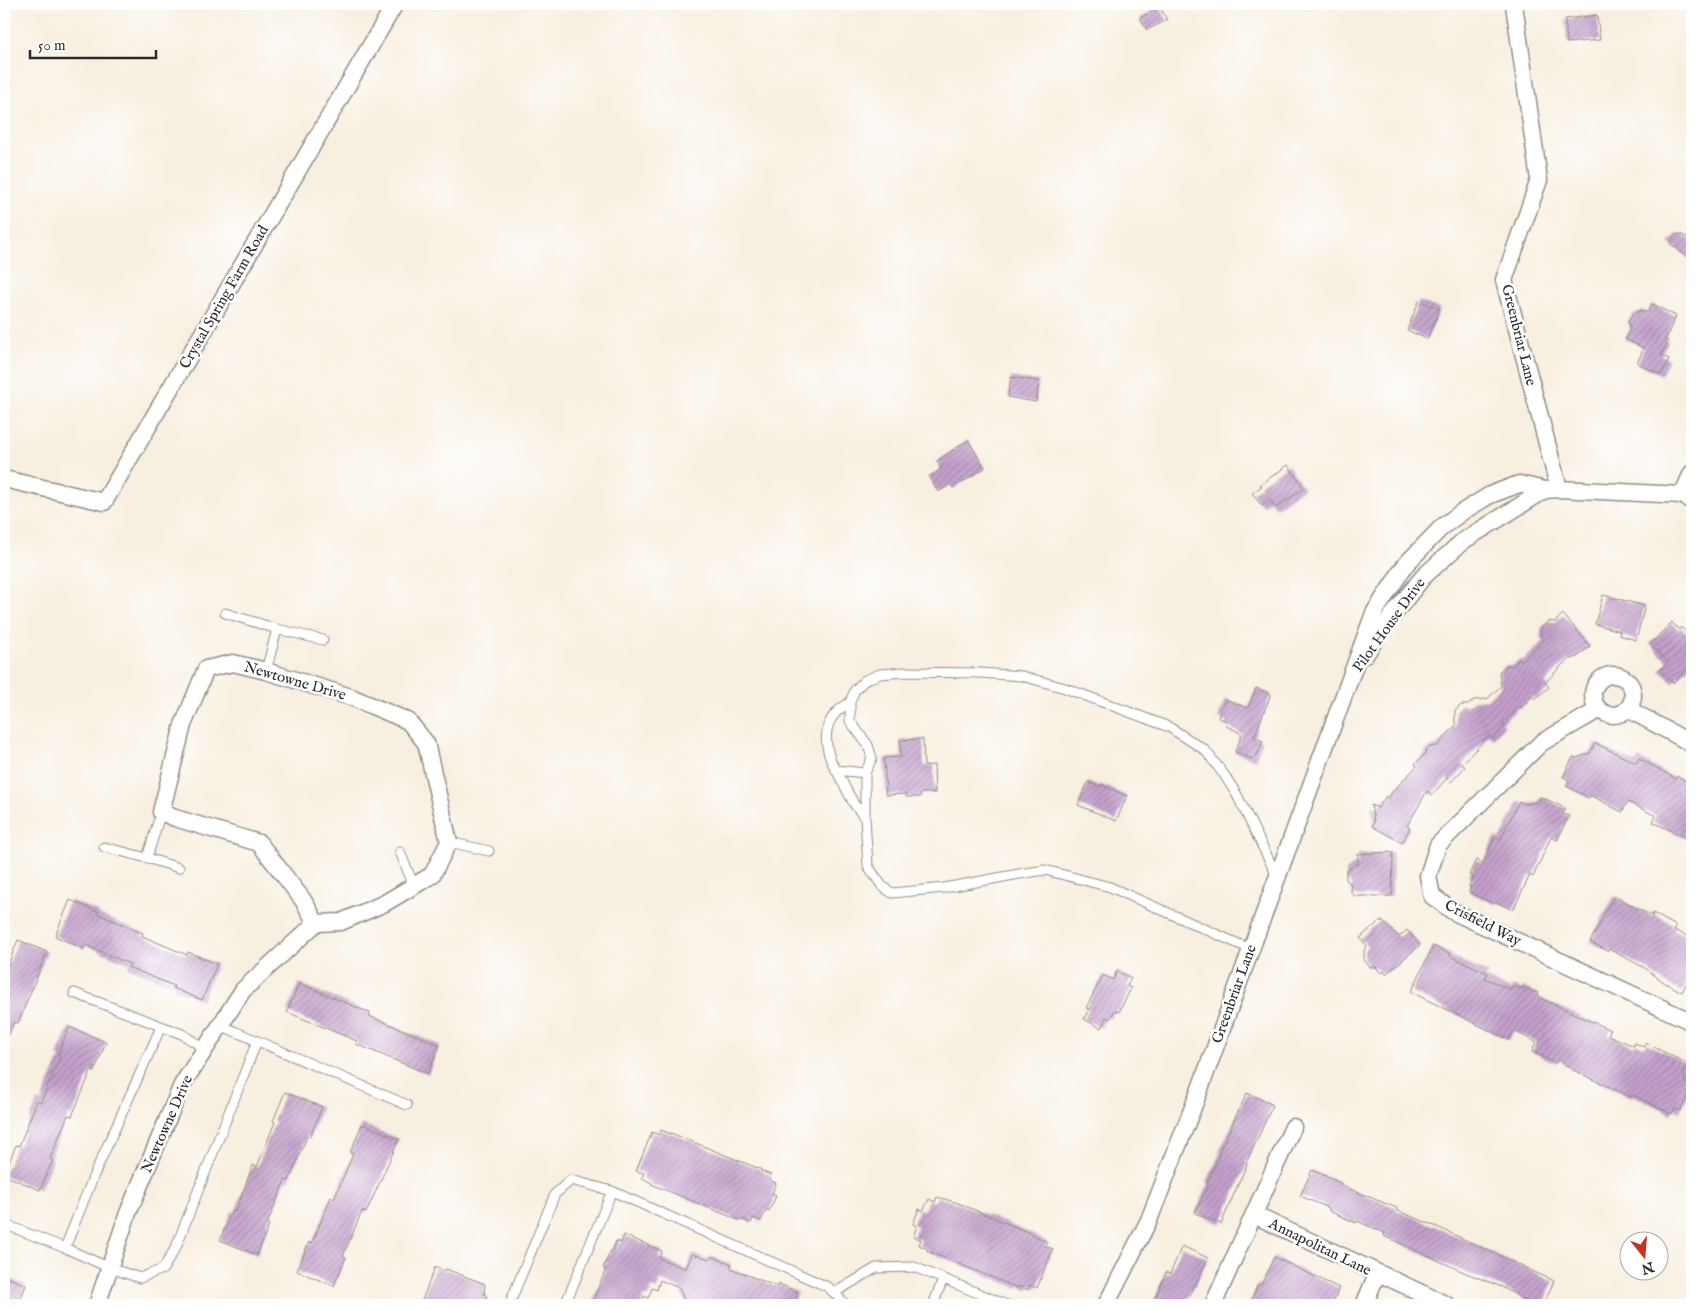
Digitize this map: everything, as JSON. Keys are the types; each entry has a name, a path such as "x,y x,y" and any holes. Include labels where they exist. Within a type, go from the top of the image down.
{"street":[{"name":"Crystal Spring Farm Road","path":"4,479 104,502 395,4"},
{"name":"Greenbriar Lane","path":"1514,4 1539,180 1504,280 1552,490"},
{"path":"1687,498 1692,473"},
{"name":"Pilot House Drive","path":"1350,678 1374,613 1406,564 1442,526 1490,495 1519,484 1552,490 1687,498"},
{"name":"Pilot House Drive","path":"1350,678 1385,625 1423,577 1463,541 1552,490"},
{"name":"Newtowne Drive","path":"161,812 184,725 206,668 233,663 351,697 408,721 426,743 449,842"},
{"path":"1613,674 1628,680 1634,694 1628,710 1613,716 1598,710 1592,695 1598,680 1613,674"},
{"name":"Greenbriar Lane","path":"1106,1305 1149,1220 1197,1097 1350,678"},
{"name":"Crisfield Way","path":"1598,710 1541,743 1438,845 1428,876 1432,896 1454,912 1692,1022"},
{"path":"1628,710 1692,744"},
{"path":"161,812 259,843 303,900 316,923 341,922 385,903 414,886 432,875 449,842"},
{"name":"Newtowne Drive","path":"97,1305 128,1213 182,1085 243,990 316,923"},
{"name":"Annapolitan Lane","path":"1293,1127 1254,1215 1447,1305"},
{"path":"1213,1305 1254,1215"},
{"path":"1364,1305 1377,1274"}],"lane":[{"path":"225,613 323,640"},
{"path":"266,671 277,628"},
{"path":"1250,949 1110,887 1045,870 944,888 892,893 882,886 868,866 865,773 872,758 868,745 850,722 850,702 855,690 865,680 880,674 980,673 1014,675 1066,688 1169,727 1205,750 1225,776 1238,795 1277,876"},
{"path":"850,702 835,714 827,726 828,754 854,804 865,818"},
{"path":"836,770 865,773"},
{"path":"147,858 161,812"},
{"path":"449,842 489,851"},
{"path":"104,847 180,868"},
{"path":"400,852 414,886"},
{"path":"74,993 182,1034 205,1049"},
{"path":"220,1026 406,1105"},
{"path":"65,1248 94,1175 161,1027"},
{"path":"4,1224 110,1268 140,1278 163,1269 176,1247 257,1041"},
{"path":"509,1305 555,1194 571,1180 612,1191 828,1287 846,1305"},
{"path":"565,1305 612,1191"},
{"path":"834,1293 876,1268 914,1267 1007,1305"},
{"path":"933,1305 943,1279"}],"building":[{"path":"1160,7 1167,20 1147,30 1140,18"},
{"path":"1597,15 1600,40 1567,43 1565,19"},
{"path":"1680,234 1692,240 1692,260 1669,243 1676,235"},
{"path":"1419,301 1440,309 1427,339 1407,330"},
{"path":"1652,304 1676,316 1665,340 1668,341 1661,355 1669,359 1661,375 1637,363 1644,348 1625,339 1630,329 1628,322 1632,315 1642,310 1647,313"},
{"path":"1011,377 1039,381 1036,402 1008,397"},
{"path":"968,440 985,468 953,488 951,484 938,492 929,477 941,469 937,461"},
{"path":"1288,465 1304,488 1276,508 1270,500 1262,506 1252,493"},
{"path":"1603,595 1645,606 1636,640 1619,635 1620,631 1595,624"},
{"path":"1563,614 1590,646 1577,657 1563,664 1545,683 1549,687 1535,699 1533,696 1518,708 1502,723 1505,725 1493,739 1489,735 1462,764 1465,767 1451,782 1447,778 1432,795 1427,791 1407,826 1410,828 1402,843 1372,826 1374,822 1371,805 1378,808 1386,796 1389,798 1392,792 1417,766 1415,764 1426,753 1425,751 1430,747 1437,746 1457,724 1455,722 1455,711 1461,705 1468,705 1474,700 1487,699 1501,686 1499,672 1506,665 1512,666 1518,660 1523,660 1544,641 1541,638 1541,628 1548,621 1555,622"},
{"path":"1672,622 1679,630 1681,627 1692,638 1692,664 1673,683 1660,670 1668,662 1650,644"},
{"path":"1256,688 1271,694 1254,737 1263,741 1255,760 1235,752 1242,734 1225,725 1227,721 1218,718 1225,699 1248,708"},
{"path":"923,739 924,766 934,765 935,793 921,793 920,797 906,797 906,794 886,795 884,758 901,757 900,740"},
{"path":"1595,743 1636,763 1639,758 1676,779 1677,776 1692,784 1692,841 1653,822 1656,816 1628,802 1622,812 1590,795 1589,798 1566,786 1569,780 1563,777 1573,757 1576,758 1590,753"},
{"path":"1088,782 1099,787 1100,784 1127,796 1116,821 1078,805"},
{"path":"1541,797 1565,808 1563,814 1569,816 1557,840 1551,837 1533,877 1530,875 1513,910 1496,902 1494,904 1469,892 1471,887 1469,886 1473,877 1469,875 1476,860 1483,863 1495,837 1500,840 1519,801 1525,804 1538,802"},
{"path":"1393,852 1392,896 1354,896 1351,892 1351,884 1346,880 1346,871 1355,864 1358,864 1358,854"},
{"path":"1614,896 1652,916 1653,913 1676,926 1674,930 1692,938 1692,972 1682,992 1665,983 1645,968 1609,949 1608,951 1590,942"},
{"path":"70,900 143,933 142,936 187,955 188,952 217,964 202,1000 128,967 130,964 85,945 84,949 55,936"},
{"path":"1381,920 1399,937 1407,930 1420,945 1386,974 1384,971 1381,973 1376,967 1370,967 1364,960 1364,950 1367,946 1360,938"},
{"path":"18,940 47,952 18,1023 14,1022 4,1046 4,975"},
{"path":"1433,946 1488,973 1485,978 1511,990 1512,986 1522,989 1523,987 1539,994 1538,997 1610,1030 1608,1035 1634,1046 1635,1043 1644,1047 1646,1043 1688,1064 1683,1073 1686,1084 1692,1087 1680,1111 1675,1108 1672,1114 1633,1095 1631,1097 1571,1069 1558,1059 1556,1063 1532,1052 1536,1042 1514,1031 1509,1040 1411,992"},
{"path":"1117,971 1131,978 1127,986 1131,988 1119,1012 1115,1010 1110,1019 1106,1017 1101,1028 1084,1019 1089,1009 1086,1008 1103,975 1113,980"},
{"path":"299,983 370,1013 369,1016 440,1045 428,1074 356,1044 357,1041 287,1012"},
{"path":"69,1027 106,1042 94,1072 91,1071 72,1116 68,1115 50,1159 53,1160 40,1190 4,1175 16,1145 19,1146 37,1101 41,1102 60,1057 57,1056"},
{"path":"285,1092 322,1107 310,1137 307,1136 289,1181 285,1180 257,1255 220,1240 232,1211 235,1212 253,1165 257,1167"},
{"path":"1247,1093 1273,1105 1246,1163 1221,1224 1195,1213 1209,1183 1207,1182 1219,1152"},
{"path":"362,1124 399,1139 366,1213 362,1211 343,1256 346,1257 334,1286 297,1271 309,1242 312,1243 331,1197 334,1199 353,1154 350,1153"},
{"path":"661,1130 771,1175 769,1180 776,1183 772,1194 776,1196 769,1211 766,1210 761,1221 753,1218 751,1223 742,1219 741,1221 651,1184 642,1178 644,1173 636,1171 652,1132 659,1135"},
{"path":"1312,1170 1341,1183 1340,1185 1397,1208 1396,1210 1442,1229 1554,1281 1543,1305 1535,1305 1528,1302 1502,1287 1466,1273 1384,1236 1385,1233 1357,1221 1356,1223 1329,1211 1329,1208 1300,1196"},
{"path":"937,1197 958,1203 1047,1242 1045,1246 1053,1249 1037,1288 1030,1285 1028,1290 1019,1286 1018,1288 927,1251 928,1249 919,1245 921,1239 913,1237 917,1226 913,1224 919,1209 923,1211 929,1199 935,1202"},
{"path":"624,1235 662,1251 659,1258 686,1269 692,1254 710,1259 711,1256 732,1264 730,1268 778,1287 779,1284 798,1292 793,1305 686,1305 679,1288 660,1280 657,1290 652,1288 648,1298 644,1296 640,1305 591,1305 606,1269 603,1268 611,1250 616,1241 621,1243"},
{"path":"1182,1246 1208,1258 1195,1286 1184,1305 1152,1305 1166,1272 1170,1274"},
{"path":"1274,1257 1339,1288 1332,1305 1249,1305 1258,1284 1261,1285"},
{"path":"435,1267 445,1271 446,1269 485,1284 484,1294 487,1295 483,1305 420,1305"},
{"path":"4,1276 26,1285 18,1305 4,1305"}]}
